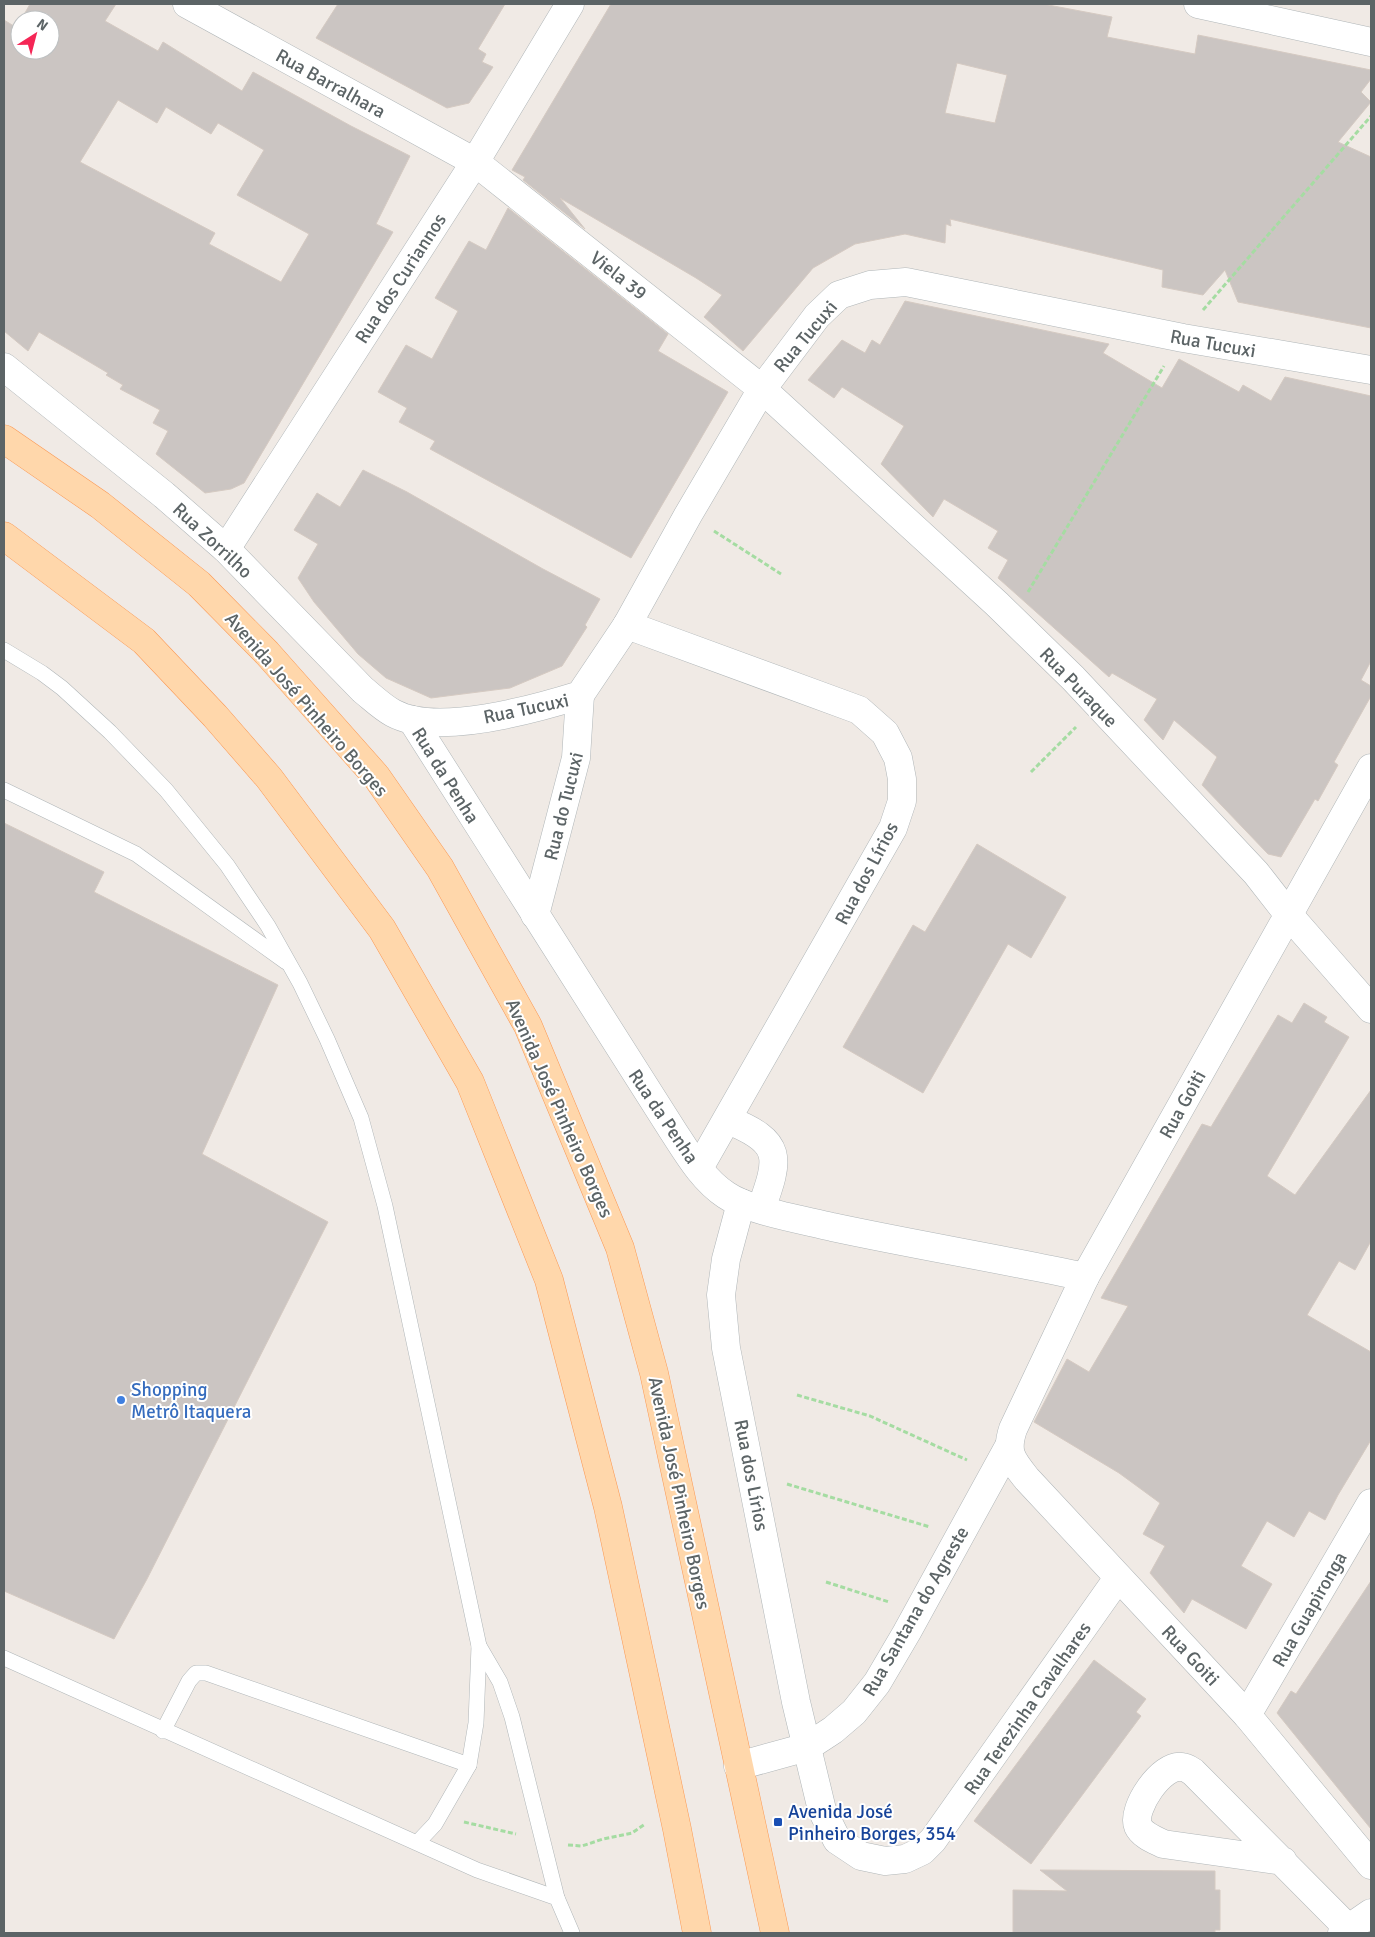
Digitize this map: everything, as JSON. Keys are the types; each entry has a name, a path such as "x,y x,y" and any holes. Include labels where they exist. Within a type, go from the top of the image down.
{"main road":[{"name":"Avenida José Pinheiro Borges","path":"4,439 100,505 199,584 267,653 376,776 440,868 528,1026 620,1248 654,1373 775,1933"},
{"path":"4,536 144,641 215,716 269,778 382,929 470,1082 549,1280 608,1507 698,1933"}],"street":[{"name":"Rua Barralhara","path":"187,4 475,162"},
{"name":"Rua dos Curiannos","path":"226,549 475,162 570,4"},
{"path":"1198,4 1371,42"},
{"name":"Viela 39","path":"475,162 762,389"},
{"name":"Rua Tucuxi","path":"412,720 446,723 511,714 580,695 627,624 762,389 818,316 839,295 870,285 906,282 1183,338 1371,370"},
{"name":"Rua Zorrilho","path":"4,367 164,495 226,549 363,690 394,714 412,720"},
{"name":"Rua Puraque","path":"762,389 997,604 1073,678 1256,872 1288,914 1371,1009"},
{"name":"Rua dos Lírios","path":"627,624 859,710 884,733 898,758 902,778 902,801 893,828 699,1168"},
{"name":"Rua do Tucuxi","path":"535,915 576,758 580,695"},
{"name":"Rua da Penha","path":"412,720 673,1132 699,1168 726,1195 751,1206 810,1222 915,1245 1085,1277"},
{"name":"Rua Goiti","path":"995,1473 1008,1448 1013,1429 1085,1277 1371,768"},
{"name":"Rua dos Lírios","path":"728,1120 750,1129 762,1137 771,1147 774,1155 772,1176 751,1206 726,1259 721,1294 726,1348 796,1702 807,1747"},
{"name":"Rua Goiti","path":"1008,1448 1016,1465 1027,1479 1247,1715 1371,1865"},
{"name":"Rua Santana do Agreste","path":"738,1766 807,1747 834,1730 854,1712 877,1683 995,1473"},
{"name":"Rua Guapironga","path":"1247,1715 1371,1502"},
{"name":"Rua Terezinha Cavalhares","path":"807,1747 822,1810 838,1840 861,1856 885,1862 905,1859 922,1851 933,1840 1118,1578"},
{"path":"1283,1861 1163,1844 1148,1836 1138,1827 1137,1813 1159,1776 1170,1769 1182,1766 1193,1772 1283,1861 1345,1931 1371,1913"}],"lane":[{"path":"4,650 42,673 62,688 110,732 166,790 227,865 268,926 289,964 327,1038 361,1118 375,1164 479,1646 476,1723 469,1765 435,1824 418,1842"},
{"path":"4,790 136,854 289,964"},
{"path":"479,1646 500,1682 512,1717 557,1898 572,1933"},
{"path":"4,1658 163,1731 418,1842 477,1870 557,1898"},
{"path":"163,1731 189,1681 196,1673 206,1673 469,1765"}],"path":[{"path":"688,515 781,574"},
{"path":"1031,772 1098,705"},
{"path":"797,1396 870,1416 995,1473"},
{"path":"787,1484 960,1536"},
{"path":"826,1582 918,1612"}],"building":[{"path":"30,4 116,4 105,21 158,51 163,42 242,91 253,72 410,156 376,224 393,232 244,483 231,489 205,493 156,454 168,431 153,423 160,410 120,389 123,385 106,375 108,373 39,332 28,351 4,331 4,20 10,24 10,60 60,60 60,10 27,10","holes":["118,100 157,123 166,107 211,134 218,123 264,150 237,195 309,234 281,282 209,244 215,233 80,162"]},
{"path":"338,4 505,4 478,49 486,54 482,62 493,67 469,103 447,108 316,38"},
{"path":"611,4 1043,4 1112,17 1107,37 1195,54 1198,35 1371,70 1371,79 1361,92 1371,102 1338,142 1371,157 1371,328 1238,302 1225,270 1203,295 1162,287 1163,270 950,219 951,226 946,224 945,243 905,234 855,244 813,268 743,351 704,317 722,295 560,198 585,229 523,180 525,177 512,170","holes":["957,63 1007,75 995,123 945,113"]},
{"path":"508,208 668,334 658,351 728,392 631,558 430,449 435,441 399,422 407,408 378,392 406,345 432,359 458,311 435,298 469,241 486,250"},
{"path":"905,301 1109,344 1103,353 1162,388 1179,359 1239,392 1243,385 1271,401 1285,377 1371,396 1371,661 1361,680 1371,686 1371,696 1334,762 1338,765 1318,801 1315,799 1281,857 1268,854 1202,785 1217,757 1174,720 1163,740 1144,720 1157,699 1112,673 1109,677 998,578 1008,560 988,548 998,531 944,499 933,517 881,464 904,426 842,387 834,398 808,380 842,340 865,353 872,340 880,345"},
{"path":"363,470 407,492 600,599 585,625 587,627 562,666 510,688 431,698 386,678 358,654 314,602 298,578 318,544 294,530 317,493 340,507"},
{"name":"Shopping Metrô Itaquera","path":"4,823 104,872 94,892 278,985 202,1154 328,1222 147,1579 114,1639 4,1591"},
{"path":"977,844 1066,897 1031,958 1008,944 923,1093 843,1047 913,925 925,932"},
{"path":"1304,1003 1327,1017 1324,1022 1349,1037 1267,1176 1295,1195 1371,1090 1371,1241 1355,1270 1339,1261 1307,1315 1371,1352 1371,1440 1325,1520 1309,1511 1294,1537 1267,1521 1241,1566 1272,1584 1246,1629 1192,1599 1184,1613 1150,1573 1165,1546 1143,1534 1160,1503 1119,1473 1034,1422 1067,1359 1089,1372 1128,1306 1101,1298 1202,1124 1211,1127 1278,1015 1292,1023"},
{"path":"1371,1581 1371,1829 1277,1713 1291,1691 1296,1694"},
{"path":"1094,1660 1146,1699 1136,1712 1141,1716 1031,1864 974,1821"},
{"path":"1040,1870 1215,1871 1215,1890 1220,1890 1220,1930 1215,1930 1215,1933 1013,1933 1013,1890 1067,1891"}],"place":[{"name":"Shopping Metrô Itaquera","path":"121,1400"},
{"name":"Avenida José Pinheiro Borges, 354","path":"778,1822"}]}
